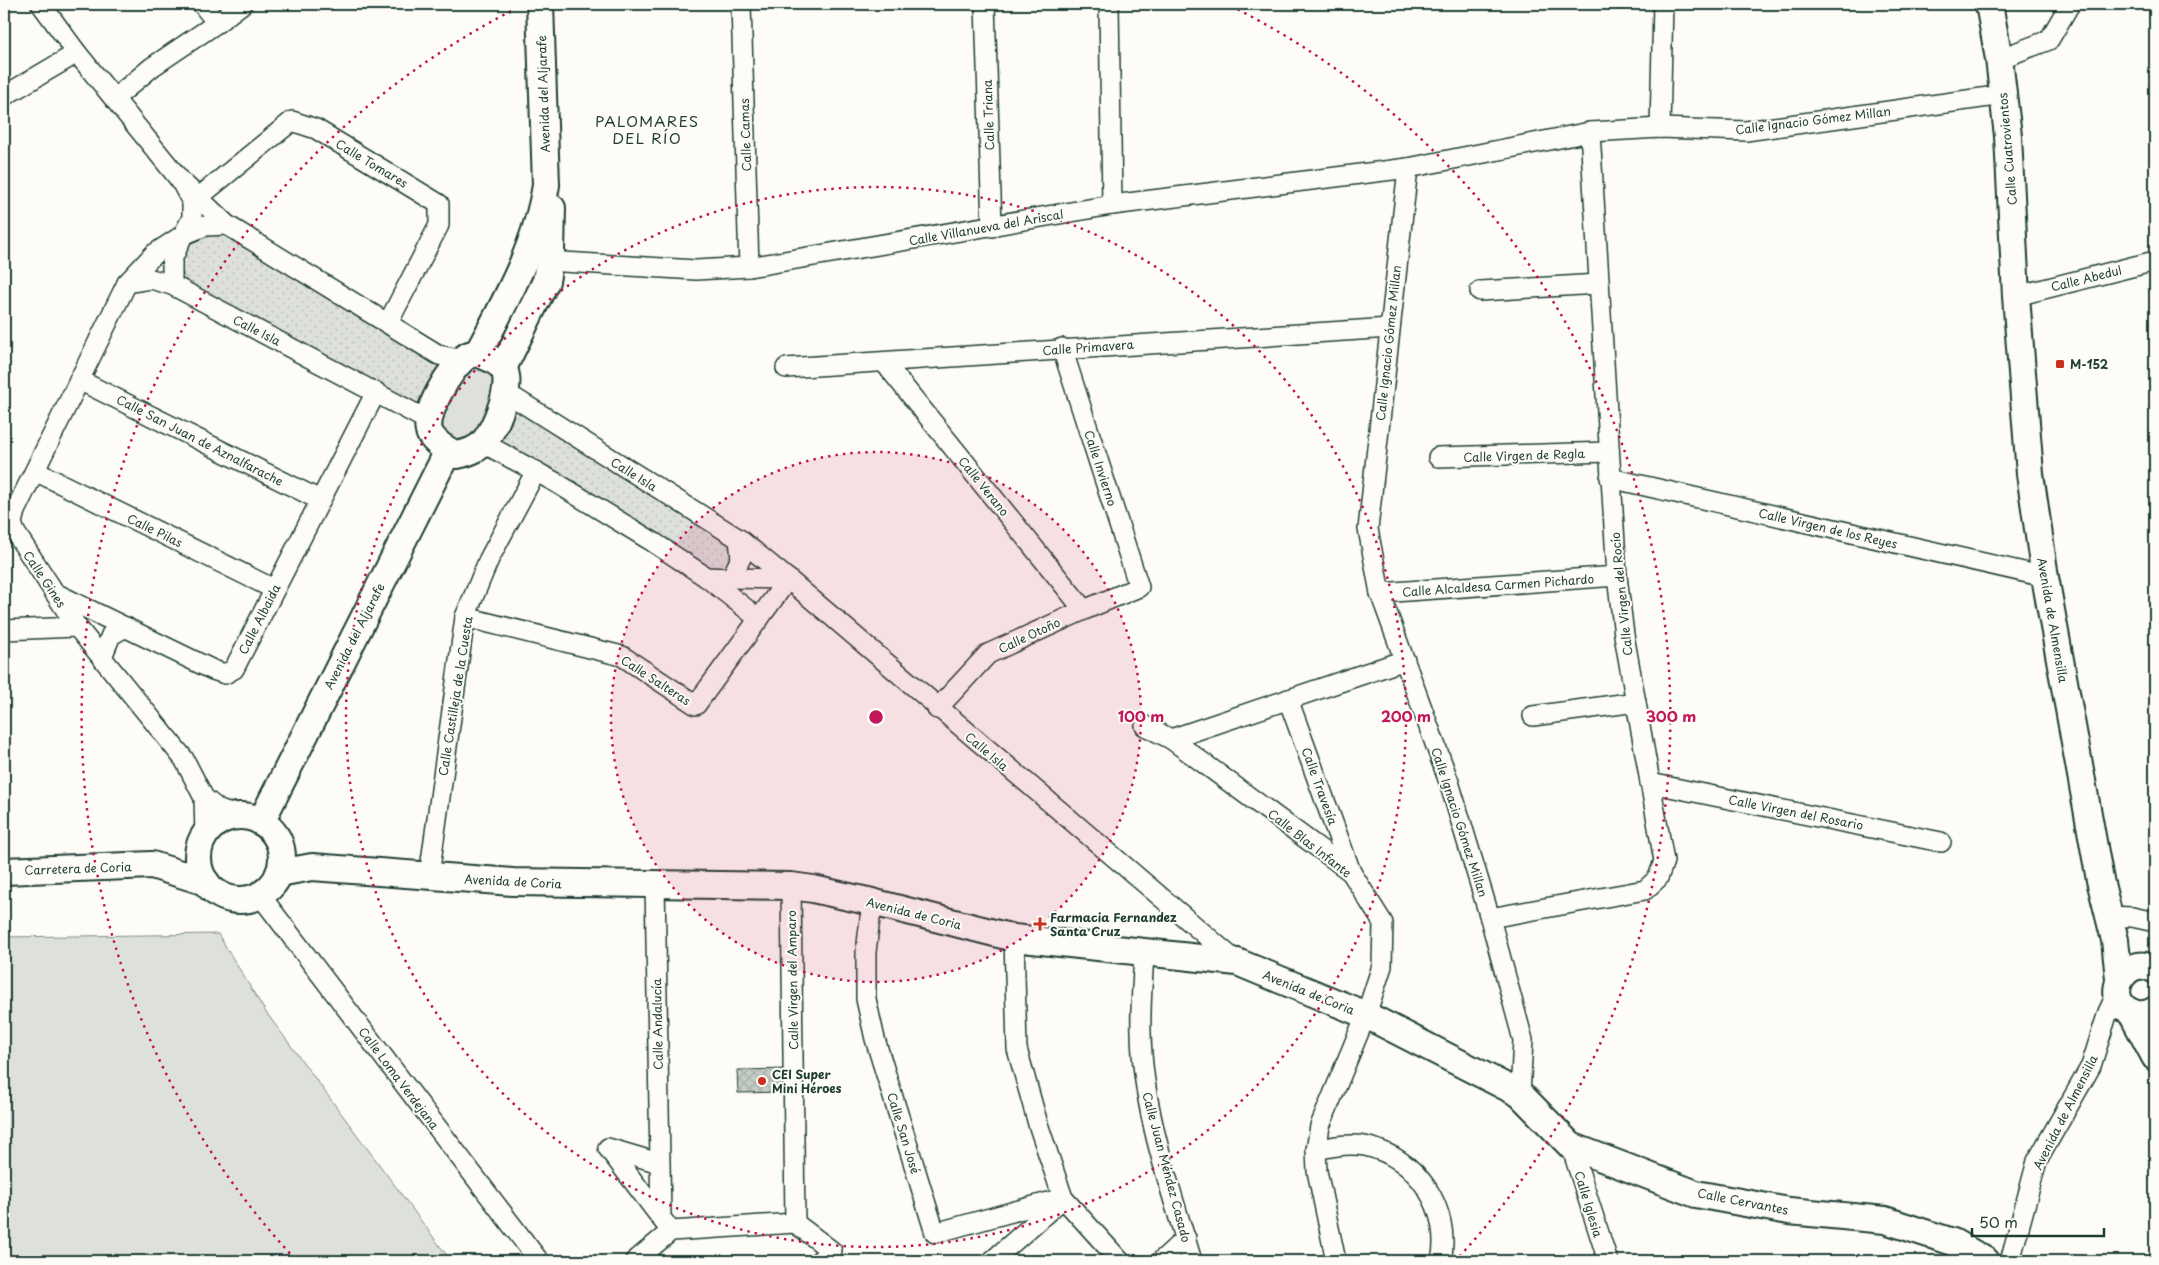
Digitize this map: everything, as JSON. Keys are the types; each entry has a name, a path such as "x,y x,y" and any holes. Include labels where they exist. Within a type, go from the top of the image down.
{"main road":[{"name":"Avenida del Aljarafe","path":"429,421 441,387 451,372 470,356 532,243 542,209 546,185 540,4"},
{"name":"Calle Cuatrovientos","path":"1989,4 1999,59 2008,136 2016,296"},
{"name":"Avenida del Aljarafe","path":"483,443 496,421 504,380 546,281 551,251 552,207 546,185"},
{"name":"Avenida de Almensilla","path":"2016,296 2030,474 2045,577 2111,928 2135,1001"},
{"path":"470,356 492,360 504,380"},
{"path":"429,421 429,432 437,444 457,455 469,452 483,443"},
{"name":"Avenida del Aljarafe","path":"249,819 448,451"},
{"path":"249,819 272,830 279,843 282,863 274,882 260,895 248,899 230,898 214,891 206,882 200,870 198,858 202,840 219,822 249,819"},
{"name":"Carretera de Coria","path":"152,865 202,840"},
{"name":"Carretera de Coria","path":"4,871 152,865 206,882"},
{"name":"Avenida de Coria","path":"279,873 312,867 513,882 791,886 872,902 1014,938 1237,962 1366,1015 1520,1094"},
{"path":"2111,928 2150,968"},
{"path":"2150,968 2132,967 2124,972 2155,1055"},
{"name":"Calle Cervantes","path":"1520,1094 1571,1146 1696,1194 1789,1211 1885,1220 1953,1242 1986,1261"}],"street":[{"path":"41,4 77,53 180,180 192,202 192,218 172,260 172,285"},
{"path":"202,4 217,23"},
{"path":"115,98 152,67 242,4"},
{"name":"Calle Camas","path":"741,4 749,267"},
{"name":"Calle Triana","path":"985,4 992,227"},
{"path":"1109,4 1112,205"},
{"path":"1660,128 1663,4"},
{"path":"1999,59 2049,40 2070,4"},
{"path":"4,96 77,53"},
{"name":"Calle Ignacio Gómez Millan","path":"1520,1094 1523,1040 1490,918 1449,782 1380,594 1368,529 1408,168 1590,132 1660,128 1746,131 2003,95"},
{"name":"Calle Tomares","path":"200,197 292,121 316,129 440,204 440,225 388,323"},
{"name":"Calle Virgen del Rocío","path":"1490,918 1645,890 1658,878 1664,861 1624,635 1617,576 1590,132"},
{"name":"Calle Villanueva del Ariscal","path":"563,262 696,270 749,267 1112,205 1408,168"},
{"path":"180,180 200,197 227,225 440,355 470,356"},
{"path":"183,235 205,226 227,225"},
{"name":"Calle Gines","path":"183,235 154,254 127,284 15,511 12,523 15,532 77,627 184,759 204,798"},
{"name":"Calle Abedul","path":"2016,296 2155,260"},
{"name":"Calle Isla","path":"127,284 151,279 172,285 429,421"},
{"path":"1480,291 1599,284"},
{"name":"Calle Primavera","path":"786,368 1062,348 1390,328"},
{"name":"Calle Invierno","path":"1062,348 1139,587"},
{"name":"Calle Verano","path":"884,362 1084,610"},
{"name":"Calle San Juan de Aznalfarache","path":"80,380 320,500"},
{"name":"Calle Isla","path":"504,380 738,540 788,579 937,709 1237,962"},
{"name":"Calle Albaida","path":"55,592 213,670 225,674 234,669 376,392"},
{"path":"483,443 536,471 653,542 706,578 759,619"},
{"name":"Calle Virgen de Regla","path":"1438,458 1609,452"},
{"name":"Calle Pilas","path":"35,471 274,588"},
{"name":"Calle Castilleja de la Cuesta","path":"429,876 465,617 489,559 536,471"},
{"name":"Calle Virgen de los Reyes","path":"1610,478 2045,577"},
{"path":"732,578 741,558 738,540"},
{"name":"Calle Alcaldesa Carmen Pichardo","path":"1380,594 1617,576"},
{"path":"706,578 788,579"},
{"name":"Calle Salteras","path":"465,617 622,656 696,705 788,579"},
{"name":"Calle Otoño","path":"937,709 988,654 1139,587"},
{"path":"4,630 77,627"},
{"path":"102,657 111,635 126,627"},
{"path":"1171,739 1405,660"},
{"name":"Calle Travesía","path":"1288,699 1351,872"},
{"path":"1533,716 1636,702"},
{"name":"Calle Blas Infante","path":"1145,726 1171,739 1351,872 1383,924 1382,966 1366,1015 1320,1126 1316,1150 1317,1171 1336,1261"},
{"name":"Calle Virgen del Rosario","path":"1650,783 1941,842"},
{"path":"204,798 219,810 249,819"},
{"path":"202,840 204,798"},
{"name":"Calle Andalucía","path":"655,884 659,1163 666,1224"},
{"name":"Calle Virgen del Amparo","path":"791,886 795,1223"},
{"name":"Calle Loma Verdejana","path":"260,895 539,1261"},
{"name":"Calle San José","path":"872,902 866,952 866,999 875,1039 935,1232 1063,1198"},
{"path":"2111,928 2132,917 2155,922"},
{"path":"1014,938 1017,1049 1063,1198 1120,1261"},
{"name":"Calle Juan Méndez Casado","path":"1144,952 1140,1032 1148,1098 1192,1261"},
{"name":"Avenida de Almensilla","path":"2010,1261 2038,1161 2091,1066 2108,1012 2135,1001"},
{"path":"1316,1150 1341,1145 1364,1146 1384,1152 1407,1165 1423,1182 1435,1201 1442,1226 1444,1247 1441,1261"},
{"name":"Calle Iglesia","path":"1571,1146 1608,1261"},
{"path":"659,1163 608,1148 666,1224"},
{"path":"992,1261 1063,1198"},
{"path":"635,1261 666,1224 795,1223 825,1256"},
{"path":"1161,1261 1186,1238"}],"shaded area":[{"path":"221,232 441,361 441,367 434,375 424,403 419,406 189,284 181,264 184,249 199,238"},
{"path":"473,369 488,372 495,383 489,411 471,439 459,443 442,431 440,418 445,402 465,372"},
{"path":"509,402 729,542 734,552 730,568 714,571 494,438"},
{"path":"218,934 265,1011 451,1261 4,1261 4,937"}],"building":[{"name":"CEI Super Mini Héroes","path":"787,1069 787,1092 738,1093 737,1070"}],"place":[{"name":"M-152","path":"2060,364"},
{"name":"Farmacia Fernandez Santa Cruz","path":"1040,924"},
{"name":"CEI Super Mini Héroes","path":"762,1081"}],"district":[{"name":"PALOMARES DEL RÍO","path":"647,128"}]}
